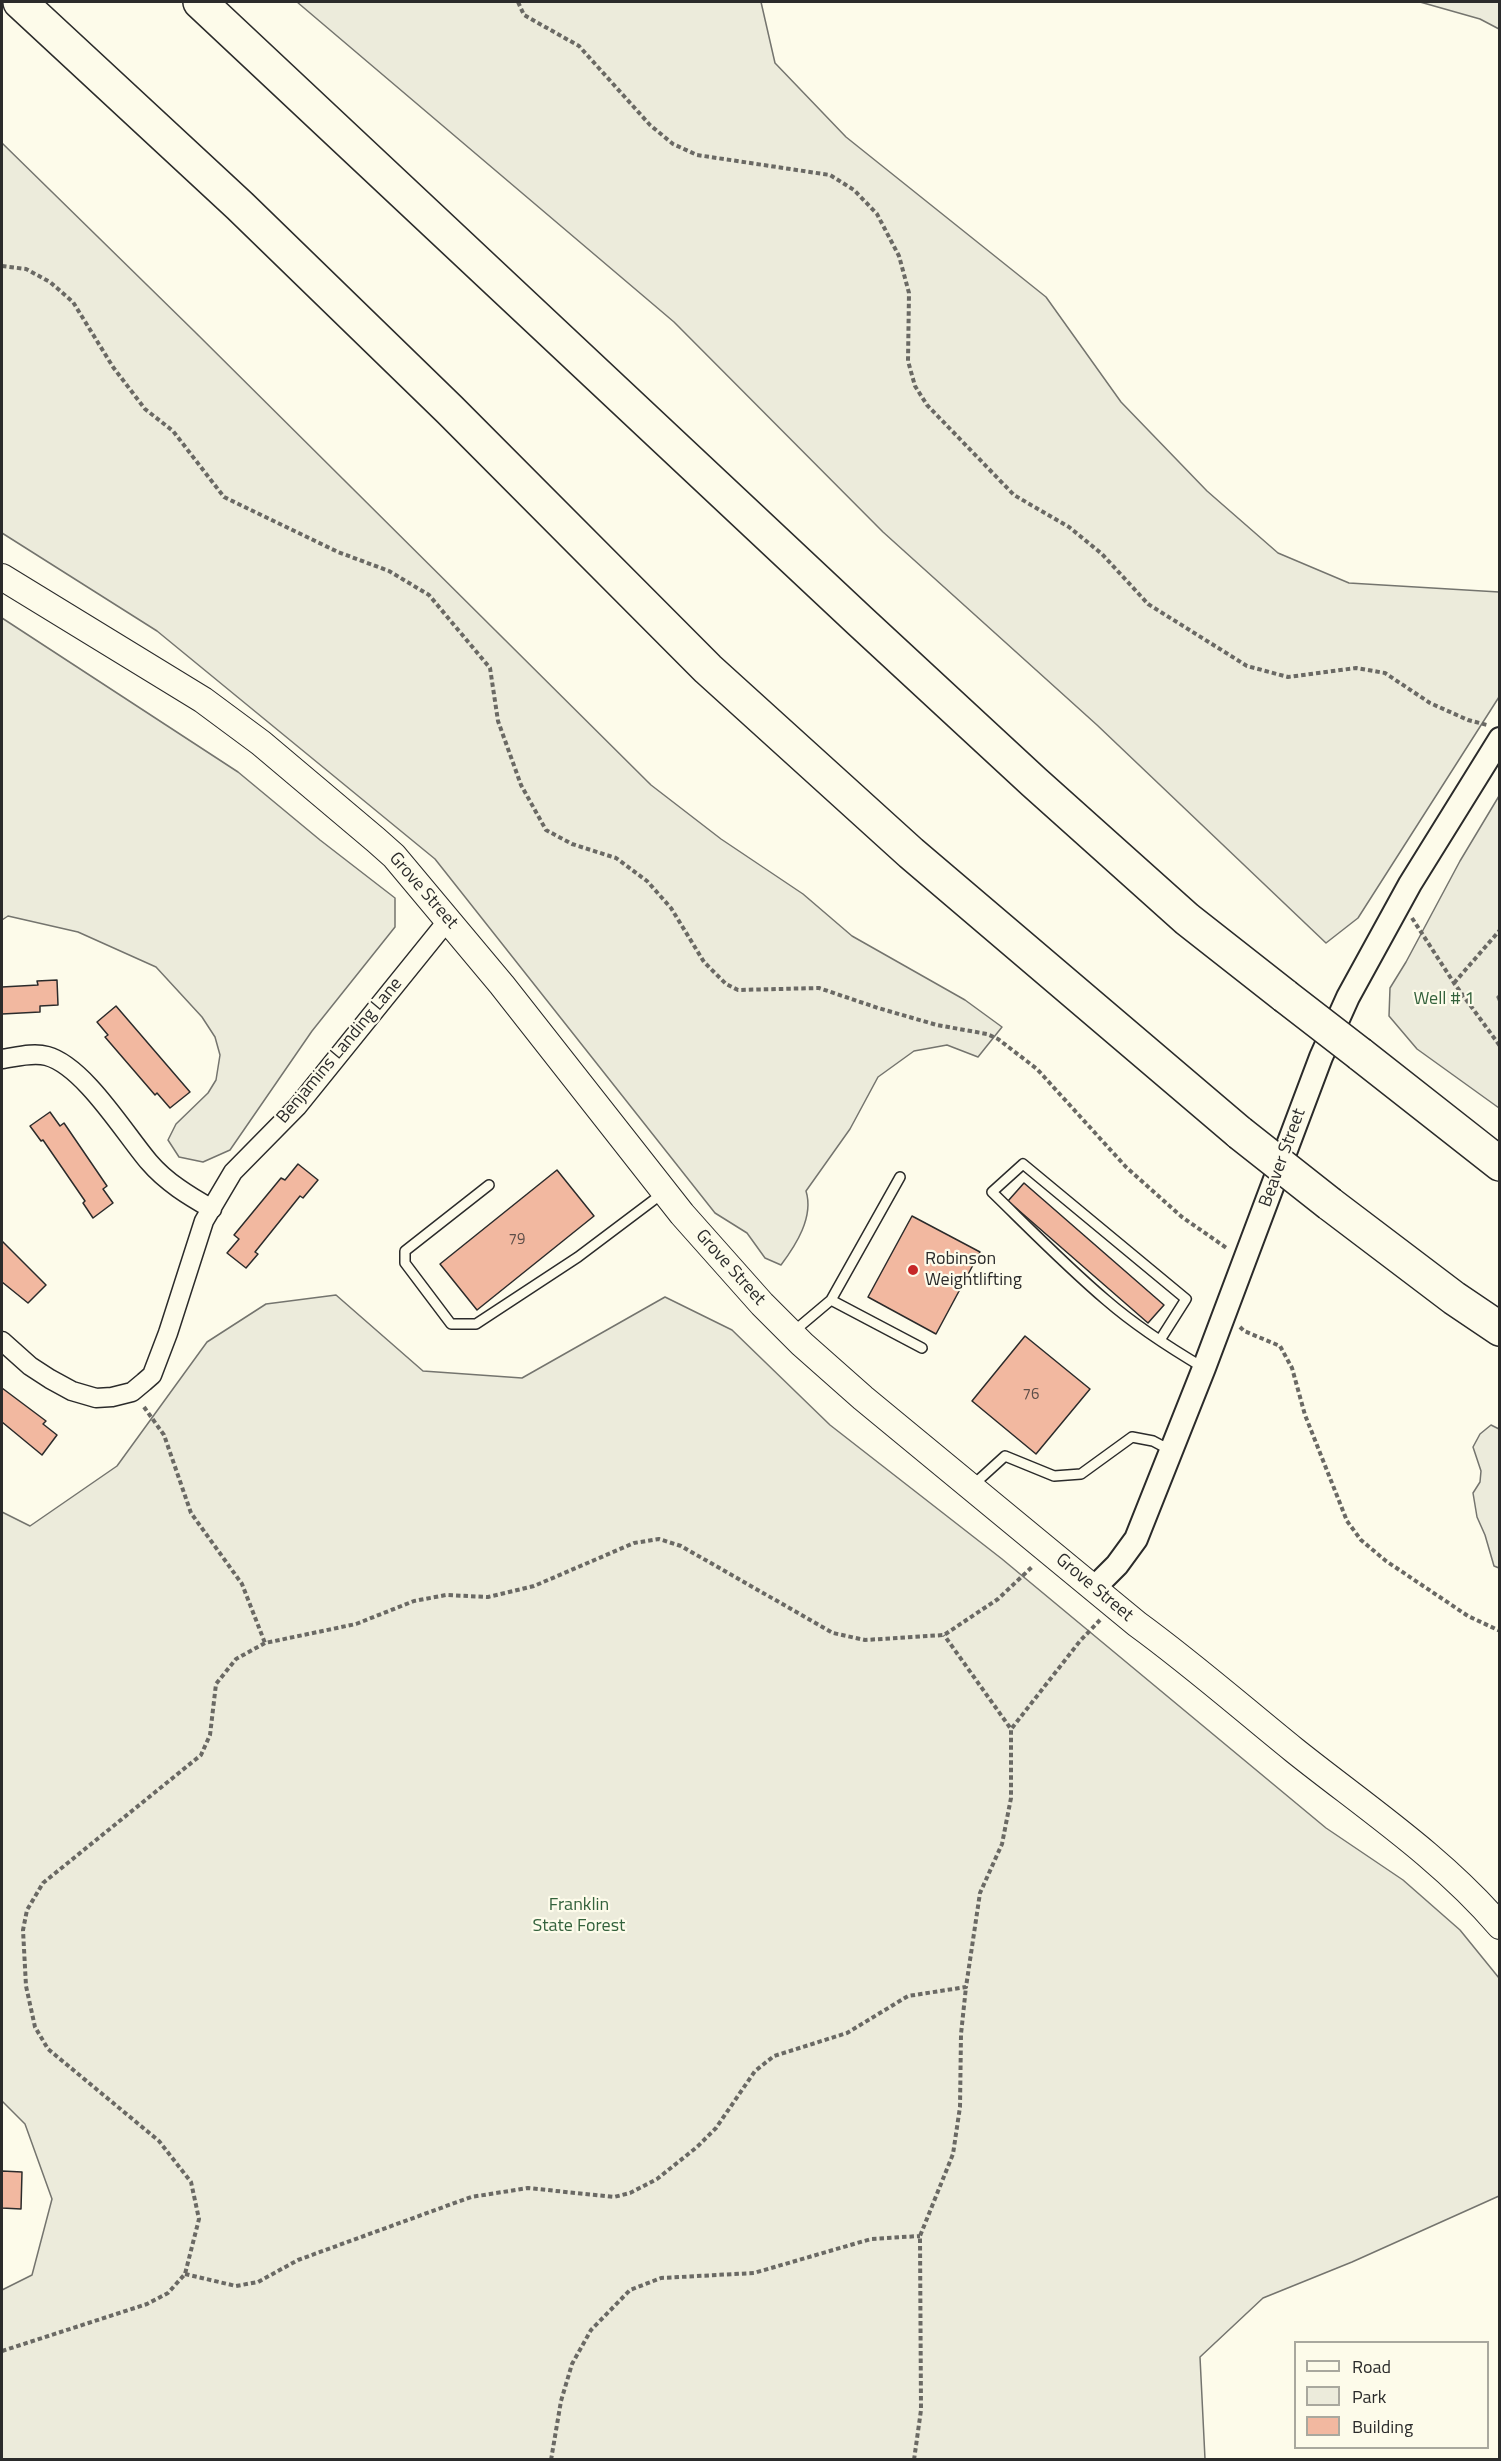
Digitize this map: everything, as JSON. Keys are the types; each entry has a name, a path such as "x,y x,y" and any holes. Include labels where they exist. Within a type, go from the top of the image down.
{"highway":[{"path":"20,2 79,54 257,222 450,410 708,669 911,853 1240,1133 1454,1298 1500,1329"},
{"path":"200,2 860,621 1187,919 1500,1164"}],"main road":[{"name":"Grove Street","path":"2,577 202,700 261,743 334,802 394,856 502,985 712,1249 791,1333 863,1398 1094,1588 1295,1750 1380,1815 1443,1870 1500,1926"}],"street":[{"name":"Beaver Street","path":"1094,1588 1117,1566 1136,1539 1204,1368 1321,1057 1348,997 1494,732"},
{"name":"Benjamins Landing Lane","path":"132,1392 152,1375 204,1221 233,1172 297,1107 448,920"},
{"path":"2,1059 24,1055 47,1056 62,1063 99,1098 150,1164 180,1191 212,1209"},
{"path":"2,1341 30,1366 72,1391 96,1398 132,1392"}],"lane":[{"path":"1160,1340 1186,1299 1023,1164 992,1192 1106,1300 1160,1340 1204,1368"},
{"path":"791,1333 831,1300 900,1177"},
{"path":"489,1185 405,1251 405,1263 450,1324 476,1324 578,1257 665,1192"},
{"path":"831,1300 922,1348"},
{"path":"972,1486 1005,1456 1054,1476 1081,1474 1132,1437 1153,1441 1172,1451"}],"path":[{"path":"518,2 524,15 579,46 650,125 673,144 697,154 830,175 854,190 877,214 899,256 909,293 908,361 915,386 927,405 1014,495 1070,527 1094,547 1148,604 1247,666 1288,677 1356,668 1385,673 1430,703 1494,732"},
{"path":"2,266 26,269 50,282 73,302 119,376 145,409 172,431 224,497 338,552 389,571 429,595 490,669 498,721 521,785 546,830 572,844 616,858 647,881 671,909 704,962 726,984 738,990 819,988 888,1011 998,1039 1037,1069 1126,1167 1182,1217 1245,1260"},
{"path":"1397,907 1415,920 1454,983 1500,1046"},
{"path":"1454,983 1500,930"},
{"path":"1241,1322 1239,1327 1244,1331 1280,1346 1292,1368 1305,1415 1347,1521 1361,1540 1386,1561 1468,1616 1500,1631"},
{"path":"132,1392 164,1435 191,1513 242,1584 265,1643"},
{"path":"2,2351 147,2304 168,2294 185,2274 199,2219 191,2182 159,2141 48,2049 35,2027 26,1986 23,1930 27,1910 43,1882 201,1755 210,1735 216,1684 236,1659 265,1643 356,1624 414,1600 446,1595 488,1597 534,1586 634,1542 659,1539 681,1546 833,1633 865,1640 944,1635 998,1599 1049,1551"},
{"path":"1011,1729 1080,1641 1115,1605"},
{"path":"914,2460 921,2410 920,2236 953,2154 960,2107 961,2034 980,1893 1002,1844 1011,1798 1011,1729 944,1635"},
{"path":"185,2274 236,2286 258,2282 298,2260 471,2197 528,2188 614,2198 630,2193 657,2179 716,2128 755,2071 774,2056 847,2033 908,1996 966,1988"},
{"path":"551,2460 561,2401 572,2364 591,2330 630,2290 661,2278 754,2273 871,2239 920,2236"}],"green space":[{"path":"297,2 761,2 775,63 846,137 1046,297 1121,402 1207,491 1278,553 1349,583 1499,592 1499,697 1358,918 1326,943 1097,725 883,532 674,322"},
{"path":"1420,2 1499,2 1499,29 1480,19"},
{"path":"2,143 651,785 721,839 803,894 852,936 965,1000 1002,1027 978,1057 947,1045 914,1051 878,1077 850,1129 806,1191 808,1211 806,1221 798,1240 781,1265 765,1258 747,1233 715,1213 435,859 157,631 2,533"},
{"path":"2,618 238,772 395,898 395,927 312,1031 230,1150 203,1162 179,1157 168,1140 176,1124 208,1093 216,1080 220,1055 215,1037 202,1017 156,967 78,932 8,916 2,920"},
{"name":"Well # 1","path":"1499,796 1500,994 1497,997 1500,1004 1499,1108 1417,1049 1389,1016 1390,988 1460,861"},
{"name":"Franklin State Forest","path":"336,1295 423,1371 522,1378 665,1297 732,1330 830,1425 1002,1559 1326,1828 1403,1880 1460,1930 1499,1978 1499,2196 1352,2262 1263,2298 1200,2357 1205,2459 2,2459 2,2290 32,2275 52,2199 25,2124 2,2101 2,1512 30,1526 117,1466 207,1342 266,1304"},
{"path":"1491,1425 1499,1429 1499,1568 1494,1566 1477,1517 1473,1493 1480,1482 1481,1471 1473,1447 1480,1434"}],"building":[{"path":"57,980 58,1005 40,1006 40,1012 2,1014 2,987 38,985 37,981"},
{"path":"116,1006 190,1092 170,1108 157,1093 155,1095 105,1037 108,1035 97,1022"},
{"path":"50,1112 60,1126 64,1123 107,1186 103,1189 113,1203 93,1218 83,1203 85,1201 43,1140 41,1141 30,1126"},
{"path":"298,1164 318,1180 303,1198 300,1196 255,1252 258,1254 246,1268 227,1253 239,1239 234,1235 281,1178 285,1180"},
{"path":"557,1170 594,1216 477,1310 440,1264"},
{"path":"1024,1183 1164,1305 1148,1323 1008,1201"},
{"path":"912,1216 980,1252 936,1334 868,1297"},
{"path":"2,1241 46,1285 28,1303 2,1282"},
{"path":"1025,1336 1090,1389 1036,1454 972,1401"},
{"path":"2,1388 46,1421 43,1424 57,1435 42,1455 2,1422"},
{"path":"2,2171 22,2172 21,2209 2,2208"}],"place":[{"name":"Robinson Weightlifting","path":"913,1270"}]}
